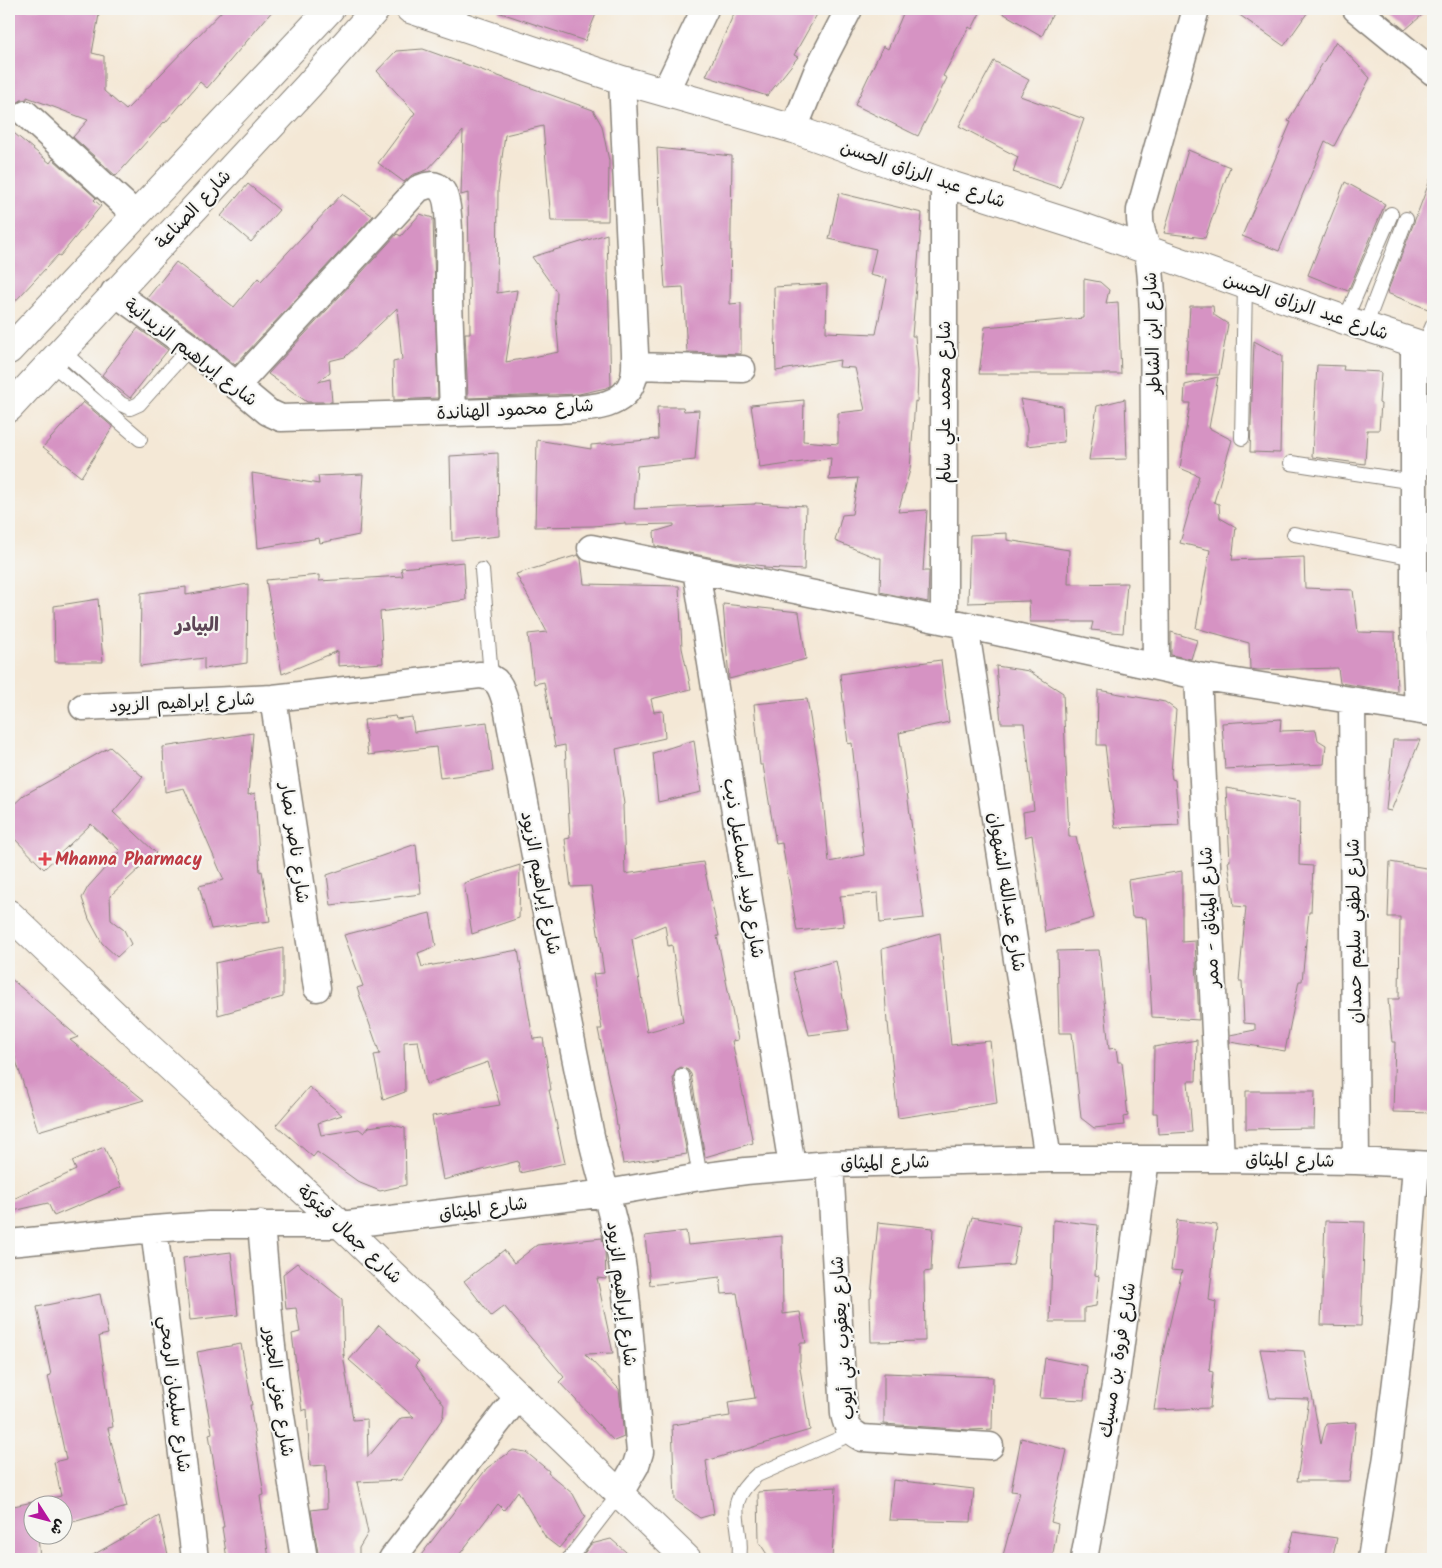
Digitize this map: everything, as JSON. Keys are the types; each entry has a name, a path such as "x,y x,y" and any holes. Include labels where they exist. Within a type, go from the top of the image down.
{"street":[{"path":"9,350 330,9"},
{"name":"شارع الصناعة","path":"9,408 114,292 308,86 376,9"},
{"name":"شارع عبد الرزاق الحسن","path":"410,9 622,80 794,129 944,183 1085,228 1355,324 1426,341"},
{"path":"664,92 705,9"},
{"path":"794,129 818,70 849,9"},
{"name":"شارع ابن الشاطر","path":"1156,666 1154,312 1152,278 1140,226 1140,210 1196,9"},
{"path":"1356,9 1433,72"},
{"name":"شارع محمود الهناندة","path":"268,412 282,418 293,418 559,410 601,406 625,395 634,379 635,366 622,80"},
{"path":"26,114 136,215"},
{"name":"شارع محمد علي سالم","path":"944,183 955,623"},
{"path":"236,386 418,189 428,184 434,185 445,196 448,215 453,412"},
{"name":"شارع إبراهيم الزيدانية","path":"114,292 190,348 268,412"},
{"path":"591,548 955,623 1198,676 1426,711 1414,624 1414,482 1426,341"},
{"path":"635,366 742,369"},
{"name":"شارع وليد إسماعيل ذيب","path":"696,570 792,1166"},
{"name":"شارع عبدالله الشهوان","path":"955,623 1048,1159"},
{"name":"شارع إبراهيم الزيود","path":"83,707 273,698 480,675 491,676 499,684 507,707 591,1136 598,1167 607,1193 623,1270 640,1452 636,1465 620,1493"},
{"name":"شارع الميثاق - ممر","path":"1198,676 1221,1159"},
{"name":"شارع ناصر نصار","path":"273,698 317,988"},
{"name":"شارع لطفي سليم حمدان","path":"1352,701 1356,1161"},
{"name":"شارع جمال قيتوكة","path":"9,914 141,1040 341,1225 687,1559"},
{"name":"شارع الميثاق","path":"341,1225 607,1193 700,1177 792,1166 1048,1159 1356,1161 1424,1165"},
{"name":"شارع فروة بن مسيك","path":"1084,1559 1116,1380 1146,1159"},
{"name":"شارع يعقوب بني أيوب","path":"830,1164 844,1414 847,1427 852,1433 862,1438 990,1446"},
{"path":"1371,1559 1387,1456 1424,1165"},
{"path":"9,1244 154,1229 261,1224 341,1225"},
{"name":"شارع عوني الجبور","path":"261,1224 278,1397 304,1559"},
{"name":"شارع سليمان الرمحي","path":"154,1229 196,1559"},
{"path":"392,1559 519,1395"}],"lane":[{"path":"1355,324 1391,214"},
{"path":"1355,324 1406,219"},
{"path":"1242,438 1245,285"},
{"path":"57,357 130,408 139,404 190,348"},
{"path":"57,357 140,439"},
{"path":"1290,463 1414,482"},
{"path":"1294,534 1414,558"},
{"path":"482,570 491,676"},
{"path":"682,1076 700,1177"},
{"path":"739,1559 741,1547 735,1506 739,1495 747,1484 756,1475 852,1433"},
{"path":"569,1559 620,1493"}],"building":[{"path":"9,9 100,9 92,53 104,56 104,91 126,110 224,9 274,9 207,88 200,82 116,176 73,137 88,120 27,97 27,99 21,100 14,106 9,106"},
{"path":"499,9 598,9 585,41 498,12"},
{"path":"736,9 820,9 794,55 798,57 767,96 706,76"},
{"path":"905,9 982,9 972,29 969,27 943,76 947,78 918,136 855,105 883,46 888,49"},
{"path":"996,9 1055,9 1042,36"},
{"path":"1231,9 1310,9 1284,46"},
{"path":"1379,9 1429,9 1405,30"},
{"path":"1336,41 1370,78 1334,146 1325,141 1279,251 1242,236 1291,122 1288,121"},
{"path":"423,49 593,110 602,126 609,161 608,221 551,221 543,126 505,135 498,188 497,293 517,290 506,362 559,352 556,318 557,292 532,257 607,234 611,386 579,394 468,398 465,333 470,333 468,193 461,195 463,131 427,170 412,175 404,182 378,163 415,113 377,71 396,51"},
{"path":"994,61 1029,80 1020,96 1084,119 1060,188 1013,172 1018,157 959,126"},
{"path":"9,129 50,163 53,159 96,198 94,200 101,206 60,256 58,255 9,308"},
{"path":"657,148 732,156 730,304 741,303 741,354 687,352 683,287 665,288"},
{"path":"1188,150 1230,167 1205,238 1164,233"},
{"path":"1433,175 1433,311 1387,293"},
{"path":"1345,182 1385,204 1348,291 1308,275"},
{"path":"248,184 279,210 251,242 221,216"},
{"path":"839,193 922,213 912,336 915,336 918,371 917,402 915,401 910,470 898,512 927,510 923,571 929,571 928,602 880,592 881,558 835,541 842,515 852,514 858,478 829,480 831,458 760,468 751,405 804,400 803,441 838,444 838,413 865,410 855,368 839,367 840,360 776,371 774,287 827,284 826,332 876,334 887,279 870,275 876,249 829,239"},
{"path":"342,194 373,216 235,365 199,335 147,298 176,262 234,307 258,278 261,281"},
{"path":"420,214 433,218 438,398 394,400 393,362 402,360 397,308 345,357 329,361 330,372 318,382 330,379 332,402 307,402 268,374 397,234 401,236"},
{"path":"1084,279 1100,282 1109,290 1106,303 1118,302 1121,374 979,374 985,327 1084,318"},
{"path":"1190,306 1213,306 1214,315 1228,324 1219,375 1186,375"},
{"path":"138,328 168,350 130,398 102,375"},
{"path":"1254,341 1282,356 1280,453 1250,452"},
{"path":"1317,365 1344,366 1343,370 1381,372 1379,430 1367,430 1365,464 1312,457"},
{"path":"1218,377 1209,428 1232,440 1214,502 1219,504 1220,518 1236,527 1232,560 1304,557 1305,588 1353,590 1358,632 1395,633 1397,692 1340,683 1338,668 1250,669 1249,643 1196,628 1210,550 1180,543 1199,476 1180,468 1190,403 1184,403 1185,385"},
{"path":"1020,399 1062,406 1064,442 1027,446 1027,428"},
{"path":"1125,399 1127,459 1089,460 1097,406"},
{"path":"83,402 113,427 81,477 43,447"},
{"path":"657,407 683,407 684,411 699,410 695,460 637,466 634,509 755,503 806,506 804,570 764,568 764,566 733,562 655,546 654,532 674,526 674,524 625,525 625,523 593,526 535,527 537,440 591,449 591,445 658,439"},
{"path":"498,453 499,536 452,541 450,456"},
{"path":"252,473 319,484 318,476 363,474 359,535 320,543 319,538 258,548"},
{"path":"1007,533 1007,540 1069,550 1068,584 1127,583 1123,633 1091,630 1093,622 1030,622 1029,601 968,603 970,535"},
{"path":"578,555 581,559 584,584 679,586 682,648 691,689 651,699 654,712 663,711 665,738 616,749 624,804 625,874 703,862 738,1040 732,1041 753,1143 705,1157 691,1074 688,1070 681,1067 676,1070 673,1078 687,1154 623,1164 614,1106 598,1029 602,1029 593,974 604,973 591,886 571,887 565,839 570,838 565,745 555,747 544,682 534,684 528,634 547,632 516,574","holes":["665,925 668,946 672,945 683,1022 647,1032 632,939"]},
{"path":"464,562 466,600 380,612 383,663 338,666 338,651 282,674 266,580 319,575 319,581 403,576 401,568"},
{"path":"248,584 247,663 204,669 204,658 140,666 141,593 186,587 186,595"},
{"path":"98,599 103,662 55,662 54,606"},
{"path":"723,604 799,612 806,659 729,679"},
{"path":"1171,632 1197,640 1191,659 1171,655"},
{"path":"941,660 949,722 899,733 924,918 880,923 878,893 840,896 844,926 797,931 782,843 776,844 763,765 760,765 754,704 807,699 822,788 829,862 864,855 852,743 848,744 840,674"},
{"path":"996,666 1029,671 1063,693 1069,837 1076,837 1094,918 1045,932 1032,835 1025,837 1023,812 1034,810 1024,723 1001,723"},
{"path":"1098,690 1165,702 1176,710 1171,773 1172,779 1175,780 1179,825 1115,828 1105,745 1097,745"},
{"path":"395,716 396,719 412,717 414,732 487,722 493,771 440,778 436,747 368,755 364,720"},
{"path":"1281,719 1280,731 1316,730 1318,740 1326,745 1324,764 1225,769 1222,723"},
{"path":"253,733 248,795 255,793 260,872 262,871 270,921 211,929 199,886 224,880 184,788 165,792 163,747"},
{"path":"694,740 701,792 658,802 653,753"},
{"path":"1393,740 1420,740 1391,811 1386,810"},
{"path":"110,747 143,777 113,812 156,853 110,896 111,920 124,930 131,944 117,957 102,943 89,919 82,898 88,887 120,851 91,824 44,869 9,833 9,809 24,795"},
{"path":"1226,788 1300,801 1299,865 1313,866 1311,912 1309,912 1302,981 1299,981 1285,1051 1230,1042 1230,1035 1255,1030 1255,1024 1244,1023 1242,981 1239,981 1246,907 1234,906 1228,861 1230,861"},
{"path":"416,844 421,894 331,905 327,875"},
{"path":"1390,862 1432,869 1433,1113 1393,1112 1395,1042 1392,1042 1388,999 1399,999 1400,917 1388,917"},
{"path":"520,865 519,918 472,934 464,883"},
{"path":"1182,871 1182,942 1195,941 1199,1020 1152,1017 1146,918 1132,917 1128,880"},
{"path":"430,913 436,946 418,953 422,967 518,950 533,1039 543,1038 551,1090 549,1090 565,1163 520,1173 518,1161 443,1180 432,1116 500,1105 488,1062 426,1084 418,1041 404,1042 405,1092 383,1100 374,1055 380,1054 357,988 363,986 344,935"},
{"path":"940,933 951,1045 990,1041 997,1103 898,1118 887,1023 882,949"},
{"path":"283,948 283,997 218,1015 215,963"},
{"path":"1099,950 1109,1049 1116,1048 1118,1062 1122,1062 1128,1116 1123,1117 1124,1125 1094,1128 1081,1118 1072,1033 1059,1033 1057,951"},
{"path":"836,961 849,1030 809,1035 793,972"},
{"path":"9,977 78,1037 70,1040 144,1100 38,1131 9,1038"},
{"path":"1197,1040 1196,1081 1188,1081 1192,1132 1158,1134 1157,1113 1153,1113 1154,1047"},
{"path":"309,1087 342,1115 318,1123 321,1135 359,1129 364,1133 369,1127 389,1124 405,1128 406,1185 380,1191 360,1183 317,1152 313,1157 276,1125"},
{"path":"1246,1091 1315,1091 1314,1128 1246,1129"},
{"path":"104,1147 122,1187 54,1216 48,1203 9,1212 9,1201 76,1170 72,1161"},
{"path":"972,1217 1020,1226 1013,1265 958,1269"},
{"path":"1053,1220 1098,1225 1095,1275 1099,1276 1096,1306 1084,1308 1084,1322 1050,1322"},
{"path":"1177,1220 1217,1225 1209,1300 1216,1302 1209,1371 1213,1372 1210,1408 1154,1410 1162,1357 1182,1271 1171,1270"},
{"path":"1325,1221 1365,1222 1361,1326 1321,1325"},
{"path":"878,1222 933,1228 931,1271 924,1272 925,1341 871,1342 870,1297"},
{"path":"686,1231 688,1245 782,1236 783,1314 800,1312 806,1343 800,1343 799,1362 810,1430 706,1461 714,1514 700,1518 675,1500 672,1425 730,1416 728,1402 755,1398 737,1293 722,1294 720,1277 650,1285 645,1236"},
{"path":"602,1238 605,1250 606,1279 597,1278 613,1353 585,1354 619,1389 624,1437 614,1441 559,1382 564,1377 504,1306 491,1316 464,1281 504,1250 514,1263 537,1245"},
{"path":"231,1252 238,1315 190,1320 183,1258"},
{"path":"297,1263 342,1299 344,1356 343,1354 353,1420 367,1419 368,1457 401,1418 414,1417 349,1360 379,1325 419,1361 415,1365 444,1405 444,1416 401,1480 357,1482 368,1533 359,1548 359,1559 319,1559 311,1510 327,1508 326,1465 310,1466 307,1409 302,1411 292,1334 300,1332 296,1308 286,1309 283,1274"},
{"path":"100,1294 108,1334 99,1336 113,1427 108,1428 127,1507 72,1522 72,1496 61,1496 54,1462 66,1459 48,1376 51,1375 37,1307"},
{"path":"241,1344 252,1405 250,1405 264,1495 260,1496 269,1559 227,1559 222,1527 224,1527 209,1434 212,1433 197,1352"},
{"path":"1260,1349 1304,1351 1321,1444 1326,1424 1356,1422 1350,1481 1297,1481 1309,1399 1270,1398"},
{"path":"1045,1358 1087,1366 1084,1400 1040,1398"},
{"path":"884,1373 993,1377 992,1429 970,1430 884,1424"},
{"path":"1021,1438 1067,1450 1051,1522 1058,1524 1052,1559 1002,1559 1020,1492 1011,1491"},
{"path":"513,1450 526,1452 549,1471 548,1473 573,1494 585,1517 559,1548 546,1538 518,1491 504,1510 498,1504 456,1559 418,1559 487,1468"},
{"path":"893,1480 974,1489 971,1522 889,1520"},
{"path":"836,1487 832,1559 770,1559 759,1542 758,1492"},
{"path":"22,1504 22,1546 39,1546 40,1559 9,1559 9,1507"},
{"path":"159,1516 169,1559 86,1559 123,1538"},
{"path":"1294,1532 1337,1538 1332,1559 1286,1559"},
{"path":"611,1539 634,1559 580,1559 591,1544"}],"place":[{"name":"Mhanna Pharmacy","path":"45,859"}],"district":[{"name":"البيادر","path":"197,624"}]}
